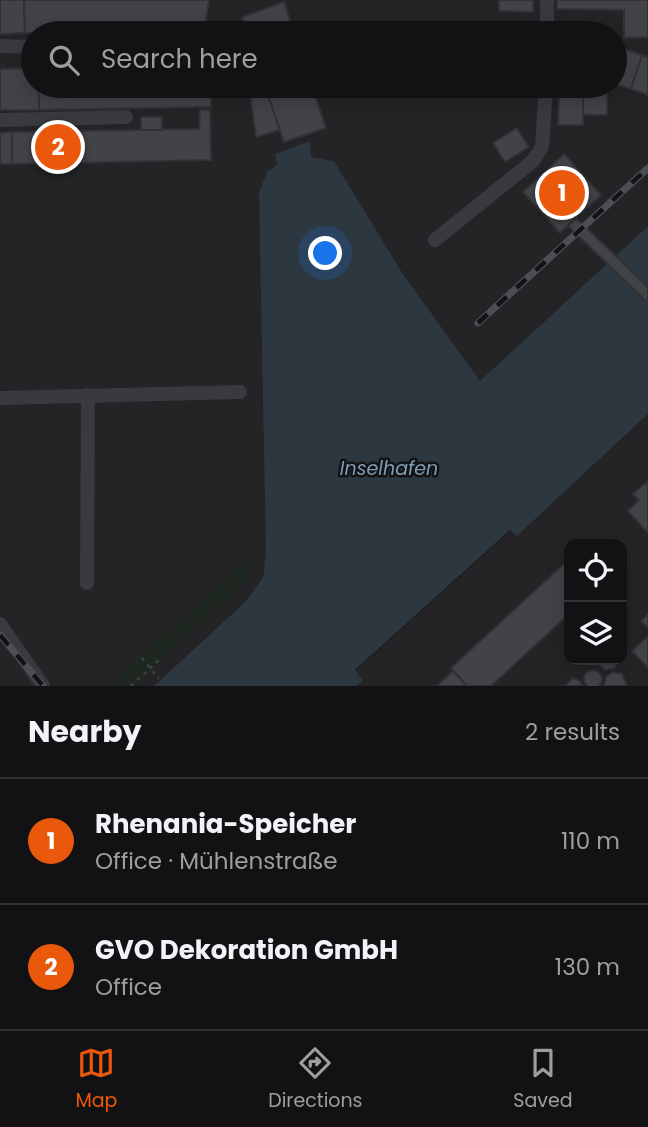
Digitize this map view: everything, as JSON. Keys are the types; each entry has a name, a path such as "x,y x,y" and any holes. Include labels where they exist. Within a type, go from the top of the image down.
{"street":[{"path":"547,0 547,21"},
{"path":"0,46 21,47"},
{"path":"435,240 533,161 542,147 546,98"},
{"path":"0,121 126,117"},
{"path":"0,398 240,392"},
{"path":"87,583 88,395"},
{"path":"0,624 43,686"}],"path":[{"path":"142,658 159,679"},
{"path":"131,686 160,659"}],"shaded area":[{"path":"0,0 648,0 648,226 480,382 403,274 334,161 311,157 310,141 277,165 259,193 266,552 263,577 246,601 154,686 0,686"},
{"path":"648,414 648,686 357,686 363,680 355,671 511,530 517,536"},
{"path":"246,560 251,575 135,686 108,686"}],"water":[{"name":"Inselhafen","path":"310,141 311,157 334,161 403,274 480,381 648,226 648,414 517,536 510,530 355,670 363,680 357,686 154,686 246,601 263,577 266,552 259,193 267,172 277,165 275,154"}],"building":[{"path":"0,0 24,0 25,21 21,21 21,33 0,34"},
{"path":"24,0 209,0 206,21 25,21"},
{"path":"499,0 533,0 533,12 499,11"},
{"path":"557,0 648,0 648,37 627,38 624,10 557,9"},
{"path":"284,2 290,21 243,21 242,17"},
{"path":"627,50 642,55 631,89 627,88"},
{"path":"642,55 648,57 648,95 631,89"},
{"path":"21,68 21,98 39,98 39,110 0,110 0,69"},
{"path":"39,98 211,98 211,107 39,110"},
{"path":"251,98 269,98 280,130 256,137"},
{"path":"269,98 316,98 326,128 284,142"},
{"path":"559,98 583,98 583,125 558,125"},
{"path":"583,98 607,98 607,115 583,115"},
{"path":"200,110 210,110 211,160 12,164 12,132 199,129"},
{"path":"141,117 162,117 162,130 141,130"},
{"path":"517,128 529,147 505,162 493,143"},
{"path":"12,132 12,164 0,164 0,133"},
{"path":"564,154 601,195 560,233 523,192"},
{"path":"576,218 648,287 648,303 568,226"},
{"path":"648,481 648,533 628,511 639,500 633,494"},
{"path":"564,564 564,619 491,686 467,686 451,668"},
{"path":"648,614 648,628 641,621"},
{"path":"648,636 648,668 632,651"},
{"path":"600,665 616,665 614,668 605,670"},
{"path":"593,670 601,676 598,686 588,686 584,679 587,673"},
{"path":"453,671 467,686 437,686"},
{"path":"613,672 622,674 627,686 604,686 606,677"},
{"path":"573,678 579,680 583,686 565,686"}],"railway":[{"path":"478,323 648,168"},
{"path":"0,635 43,686"}],"place":[{"name":"GVO Dekoration GmbH","path":"58,147"},
{"name":"Rhenania-Speicher","path":"562,193"}]}
